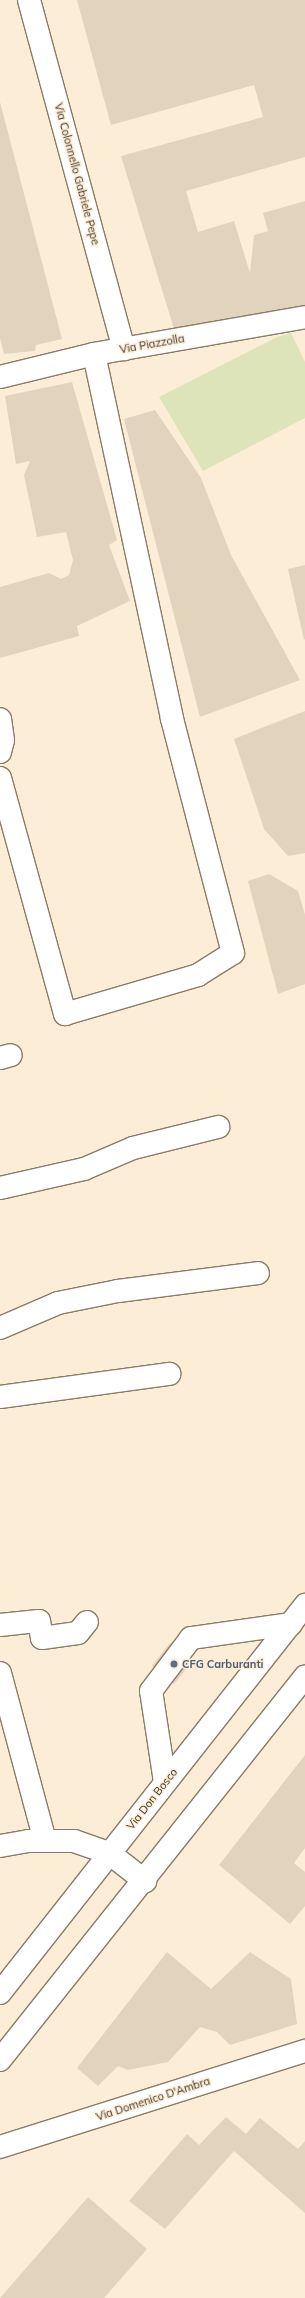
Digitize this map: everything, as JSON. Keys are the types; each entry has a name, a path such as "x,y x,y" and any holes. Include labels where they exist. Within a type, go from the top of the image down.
{"main road":[{"name":"Via Colonnello Gabriele Pepe","path":"29,0 124,349"},
{"name":"Via Piazzolla","path":"0,377 94,354 305,317"},
{"path":"0,778 65,1014 198,976 233,953 172,718 94,354"},
{"path":"0,719 3,740 0,752"},
{"path":"0,1188 84,1168 133,1148 218,1127"},
{"path":"0,1328 58,1303 258,1273"},
{"path":"0,1397 169,1374"},
{"name":"Via Don Bosco","path":"0,1994 109,1853 305,1605"},
{"path":"0,1625 39,1621 42,1638 78,1633 87,1622"},
{"path":"165,1782 151,1691 191,1638 290,1624"},
{"path":"0,1673 45,1841"},
{"path":"0,2060 145,1881 305,1676"},
{"path":"0,1846 45,1841 74,1841 109,1853 145,1881"},
{"name":"Via Domenico D'Ambra","path":"0,2147 305,2050"}],"green space":[{"path":"291,333 305,362 305,418 203,471 159,397 277,337"}],"building":[{"path":"77,0 305,0 305,157 186,191 198,232 234,221 250,273 254,235 268,231 263,213 305,201 305,306 174,329 121,156 263,117 254,85 111,125"},
{"path":"0,102 62,339 36,345 35,351 4,354 0,338"},
{"path":"72,382 117,540 109,545 130,601 77,626 79,636 0,658 0,587 49,573 61,579 69,575 73,560 66,532 37,537 24,475 30,461 16,464 5,396"},
{"path":"155,410 201,478 231,555 300,680 200,717 124,419"},
{"path":"305,565 305,639 304,640 288,569"},
{"path":"305,711 305,853 288,856 264,829 234,739"},
{"path":"269,874 298,891 305,915 305,984 278,994 248,881"},
{"path":"170,1643 193,1661 174,1684 152,1666"},
{"path":"305,1755 305,1848 294,1863 305,1872 305,1906 290,1924 219,1865"},
{"path":"167,1952 211,1989 250,1952 291,1979 297,2024 230,2045 217,2032 200,2027 168,2062 128,2070 118,2066 98,2086 77,2068"},
{"path":"226,2117 246,2134 260,2118 298,2149 305,2141 305,2213 234,2151 165,2229 129,2201 187,2134 199,2145"},
{"path":"88,2197 147,2249 104,2298 0,2298"}],"place":[{"name":"CFG Carburanti","path":"174,1664"}]}
